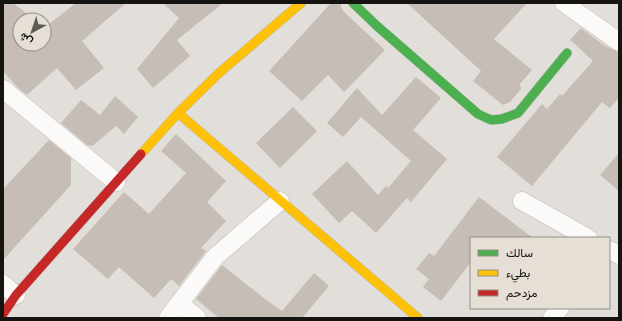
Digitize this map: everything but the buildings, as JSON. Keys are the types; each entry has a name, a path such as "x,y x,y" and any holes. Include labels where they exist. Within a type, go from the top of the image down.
{"street":[{"path":"3,314 10,290 116,182 178,113 219,73 301,3"},
{"path":"353,3 377,26 478,114 491,120 502,119 518,113 567,54"},
{"path":"564,3 619,42"},
{"path":"3,89 116,182"},
{"path":"178,113 418,318"},
{"path":"168,318 215,257 280,201"},
{"path":"522,201 586,237"},
{"path":"610,250 619,255"},
{"path":"180,304 197,318"},
{"path":"552,318 559,309"}],"traffic: fast":[{"path":"353,3 377,26 478,114 491,120 502,119 518,113 567,53"}],"traffic: slow":[{"path":"141,154 178,113 219,73 301,3"},
{"path":"178,113 418,318"}],"traffic: jam":[{"path":"3,314 16,295 141,154"}]}
